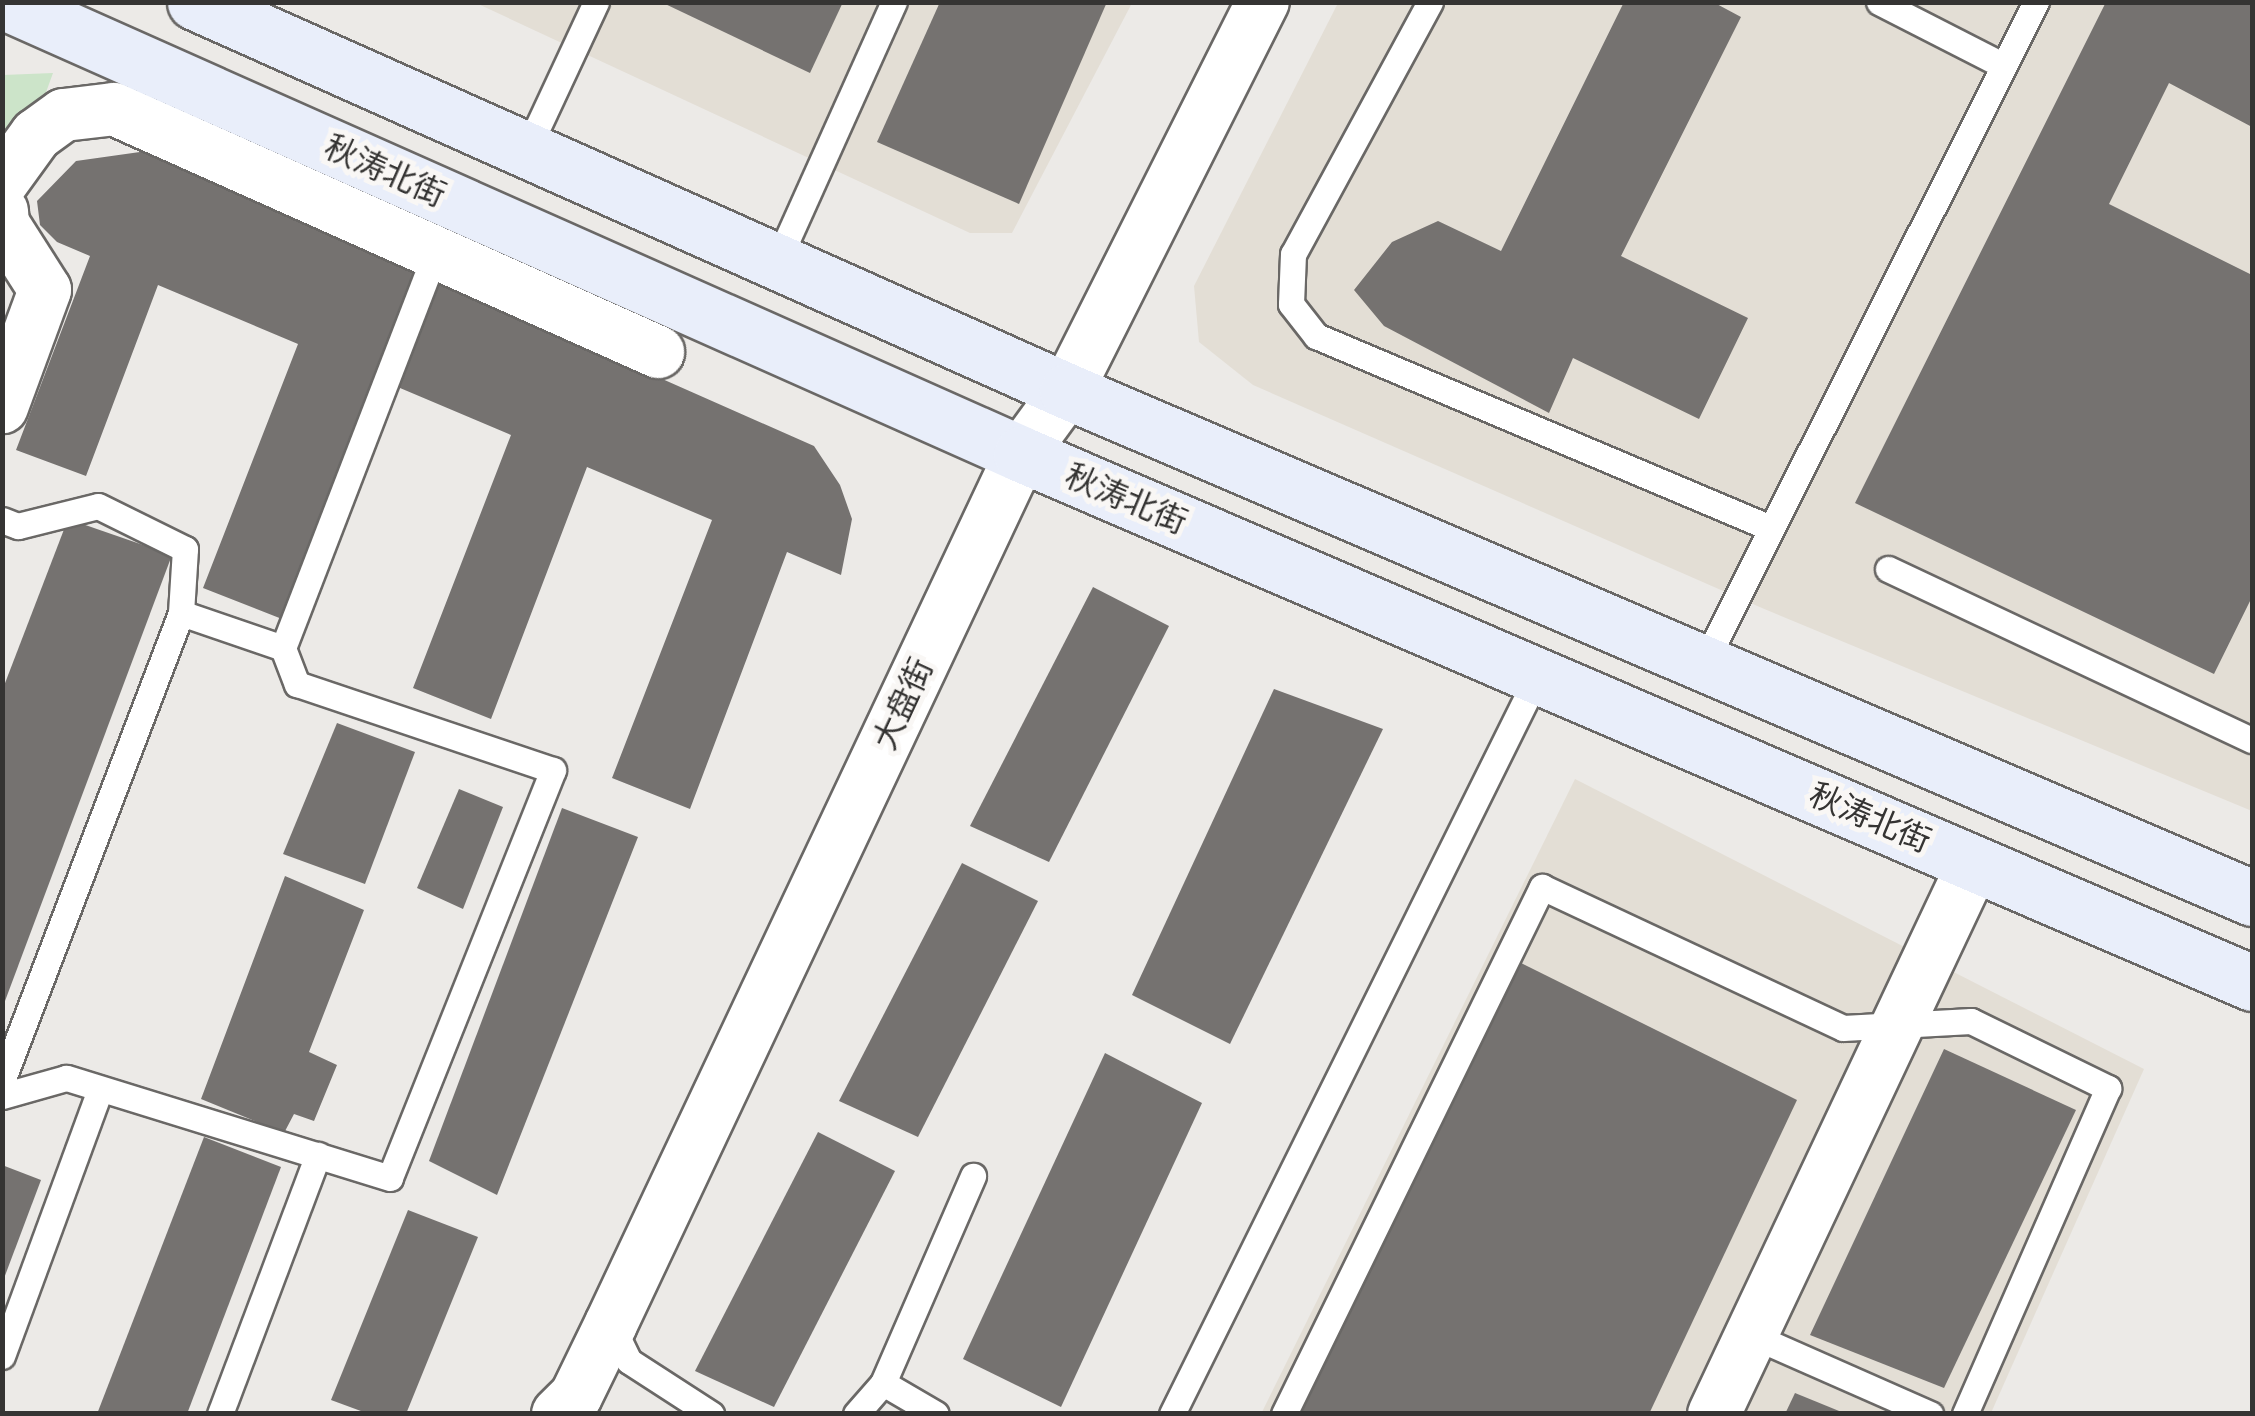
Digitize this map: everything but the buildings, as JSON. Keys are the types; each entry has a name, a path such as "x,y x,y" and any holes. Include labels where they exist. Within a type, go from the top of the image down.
{"main road":[{"name":"秋涛北街","path":"5,2 1022,454 2252,982"},
{"path":"194,2 1067,390 2252,898"}],"street":[{"name":"大盘街","path":"560,1413 576,1396 1022,454 1067,390 1263,2"},
{"path":"2,182 36,135 64,115 114,109 658,352"},
{"path":"2,211 3,224 45,290 2,407"},
{"path":"1714,1414 1974,863"}],"lane":[{"path":"527,150 596,2"},
{"path":"778,262 894,2"},
{"path":"1430,2 1293,254 1291,304 1316,336 1772,528"},
{"path":"1879,2 2004,66"},
{"path":"1704,663 2036,2"},
{"path":"2,1096 66,1078 390,1178 553,770 297,684 283,648 456,202"},
{"path":"2,520 18,526 98,506 184,549 180,613 2,1082"},
{"path":"1888,570 2252,740"},
{"path":"180,613 283,648"},
{"path":"1172,1414 1538,676"},
{"path":"1284,1414 1542,887 1843,1028 1971,1020 2108,1088 1965,1414"},
{"path":"2,1356 100,1089"},
{"path":"220,1414 318,1156"},
{"path":"856,1414 882,1383 973,1176"},
{"path":"610,1324 629,1361 712,1414"},
{"path":"1751,1334 1930,1414"},
{"path":"882,1383 936,1414"}],"shaded area":[{"path":"476,3 1132,3 1012,233 970,233"},
{"path":"1338,3 2252,3 2252,811 1762,608 1253,385 1199,342 1194,286"},
{"path":"1575,779 2144,1069 1991,1413 1261,1414"}],"green space":[{"path":"53,73 3,211 3,75"}]}
